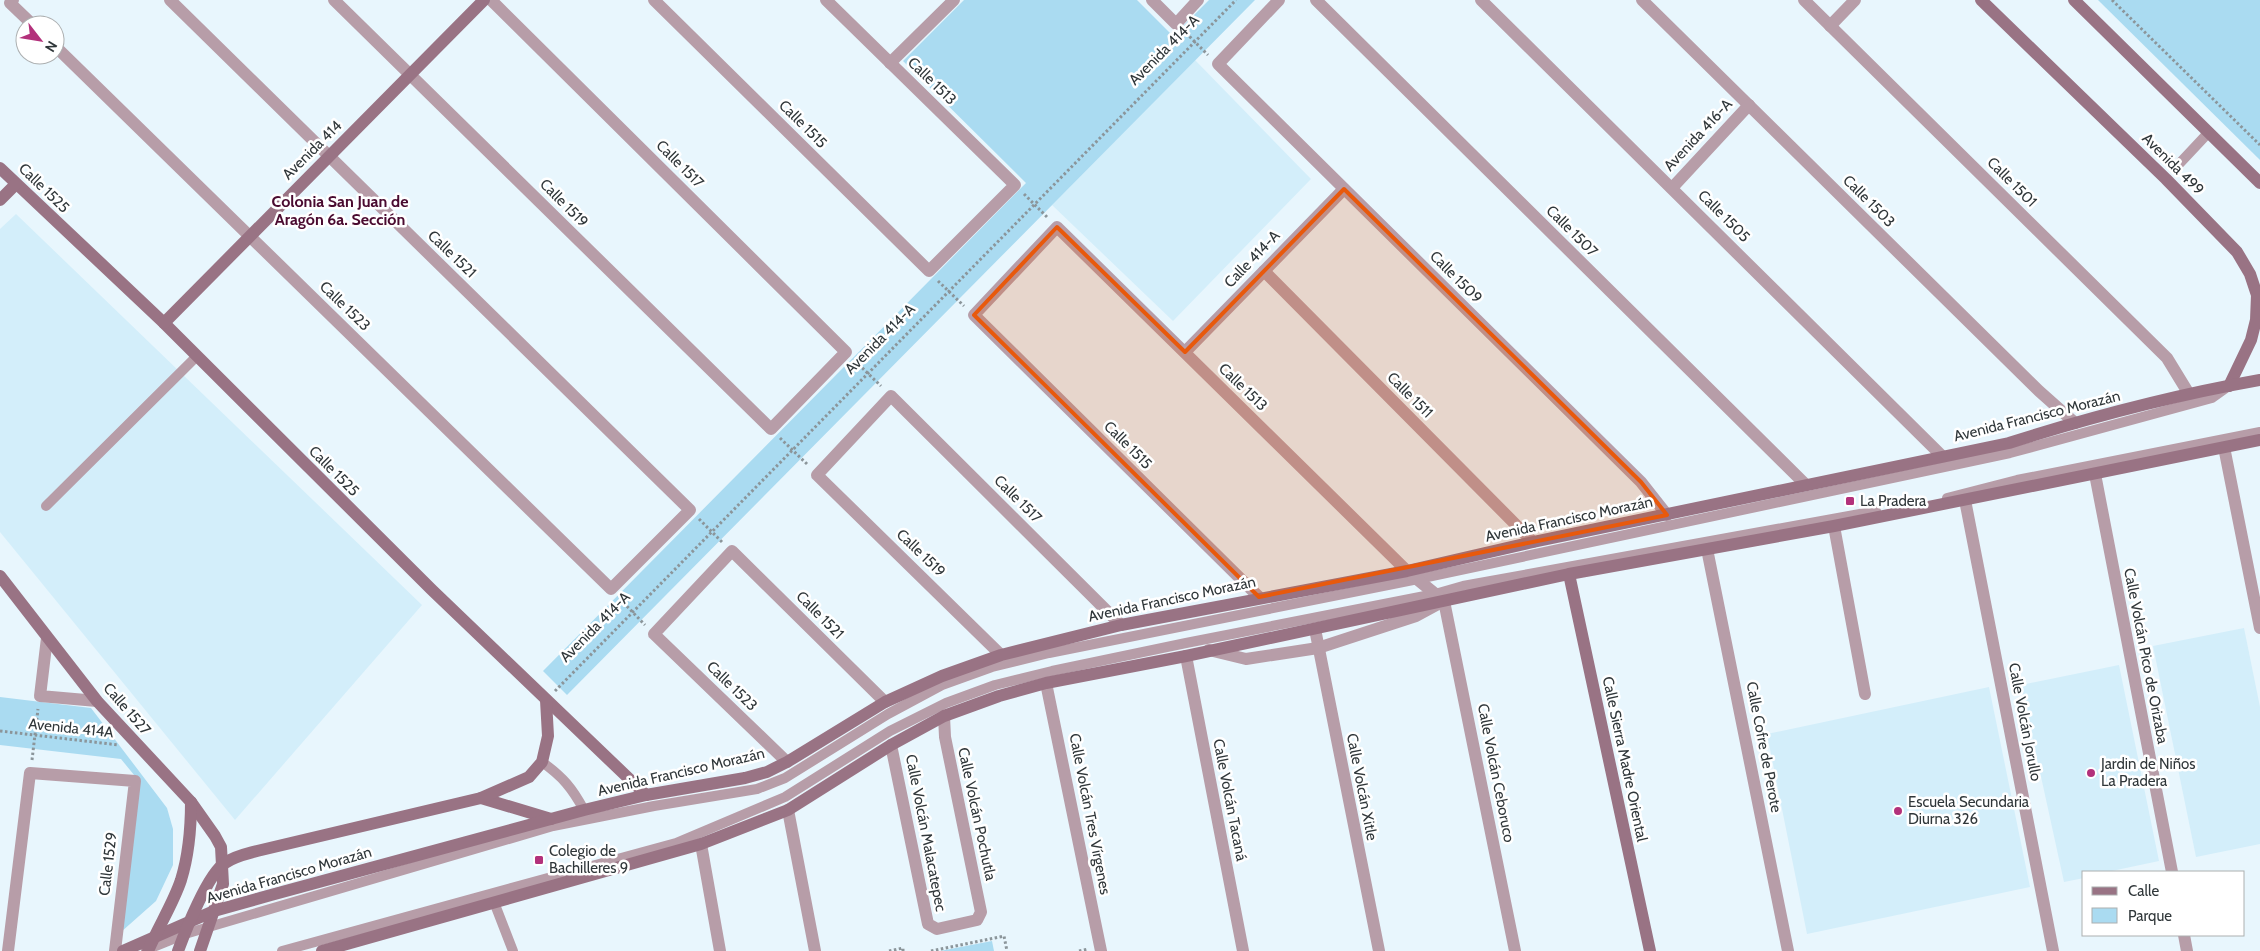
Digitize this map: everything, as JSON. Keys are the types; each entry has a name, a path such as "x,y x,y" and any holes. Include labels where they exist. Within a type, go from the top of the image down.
{"street":[{"name":"Calle 1521","path":"170,0 690,510"},
{"name":"Calle 1519","path":"334,0 771,429"},
{"name":"Avenida 414","path":"164,323 484,0"},
{"name":"Calle 1517","path":"491,0 846,352"},
{"name":"Calle 1515","path":"654,0 929,271"},
{"name":"Calle 1513","path":"826,0 1015,185"},
{"path":"890,63 954,0"},
{"path":"1152,0 1176,24"},
{"name":"Avenida 414-A","path":"1176,24 1198,0"},
{"path":"1218,64 1280,0"},
{"name":"Calle 1507","path":"1316,0 1806,484"},
{"name":"Calle 1505","path":"1482,0 1943,457"},
{"name":"Calle 1503","path":"1642,0 2074,423"},
{"name":"Calle 1501","path":"1804,0 2167,358 2189,394"},
{"path":"1830,26 1855,0"},
{"name":"Avenida 499","path":"1980,0 2238,252 2250,274 2258,297 2256,320 2251,340 2229,386"},
{"path":"2074,0 2260,183"},
{"path":"12,1 24,15"},
{"name":"Calle 1523","path":"65,56 611,589"},
{"name":"Calle 1509","path":"1218,64 1641,482 1668,515"},
{"name":"Avenida 416-A","path":"1672,188 1749,105"},
{"name":"Calle 1525","path":"0,168 164,323 196,357 432,590 646,795"},
{"path":"1,198 16,184"},
{"path":"929,271 1015,185"},
{"name":"Calle 414-A","path":"1185,352 1344,189"},
{"path":"974,315 1057,226"},
{"name":"Calle 1513","path":"1057,226 1407,570 1440,598"},
{"name":"Calle 1511","path":"1264,271 1532,542"},
{"name":"Calle 1515","path":"974,315 1259,597"},
{"name":"Avenida 414-A","path":"771,429 846,352"},
{"name":"Avenida Francisco Morazán","path":"123,951 214,911 584,810 646,795 745,778 766,772 787,762 885,702 942,676 1001,655 1121,625 1407,570 1806,484 2009,443 2074,423 2189,394 2260,380"},
{"name":"Calle 1517","path":"891,396 1121,625"},
{"path":"817,475 891,396"},
{"path":"322,951 701,844 788,810 891,745 944,716 998,696 1046,683 1315,629 1440,598 1834,526 2260,440"},
{"path":"2224,447 2260,628"},
{"name":"Calle Volcán Pico de Orizaba","path":"2095,474 2172,871"},
{"name":"Calle 1519","path":"817,475 1001,655"},
{"name":"Calle Volcán Jorullo","path":"1965,500 2053,951"},
{"name":"Avenida 414-A","path":"611,589 690,510"},
{"path":"1834,526 1865,694"},
{"name":"Calle Cofre de Perote","path":"1707,549 1788,951"},
{"name":"Calle 1521","path":"732,551 885,702"},
{"path":"654,634 732,551"},
{"name":"Calle Sierra Madre Oriental","path":"1569,574 1650,951"},
{"name":"Calle 1527","path":"0,576 97,701 190,802 221,847 223,884 200,951"},
{"path":"1209,650 1246,660 1318,648 1416,616 1440,598"},
{"name":"Calle Volcán Ceboruco","path":"1440,598 1515,951"},
{"name":"Calle Volcán Xitle","path":"1315,629 1379,951"},
{"name":"Calle 1523","path":"654,634 787,762"},
{"path":"47,638 40,696 97,701"},
{"name":"Calle Volcán Tacaná","path":"1186,656 1243,951"},
{"name":"Calle Volcán Tres Vírgenes","path":"1046,683 1101,951"},
{"path":"178,951 209,882 223,864 249,853 481,798 529,777 542,762 548,736 546,700"},
{"name":"Calle Volcán Pochutla","path":"930,927 937,929 974,921 980,918 981,912 945,737 944,716"},
{"name":"Calle Volcán Malacatepec","path":"891,745 926,920 930,927"},
{"path":"8,951 30,773"},
{"name":"Calle 1529","path":"30,773 135,781 114,951"},
{"path":"481,798 551,819"},
{"path":"147,950 156,936 181,880 190,837 190,802"},
{"path":"788,810 815,951"},
{"path":"701,844 720,951"},
{"path":"2184,936 2187,951"}],"lane":[{"path":"2179,164 2209,132"},
{"path":"46,506 196,357"},
{"path":"147,950 185,934 553,826 654,806 757,789 785,778 888,714 942,685 992,668 1049,654 1418,579 2016,452 2212,398 2229,386"},
{"path":"282,951 698,835 785,797 890,730 946,703 995,685 1157,649 1440,598 1463,586 1931,502 2017,480 2260,432"},
{"path":"542,762 561,776 573,791 584,810"},
{"path":"494,902 513,951"}],"path":[{"name":"Avenida 414-A","path":"546,700 1236,0"},
{"path":"2112,0 2260,145"},
{"path":"1176,24 1218,64"},
{"path":"1015,185 1057,226"},
{"path":"929,271 974,315"},
{"path":"846,352 891,396"},
{"path":"771,429 817,475"},
{"path":"690,510 732,551"},
{"path":"611,589 654,634"},
{"path":"30,773 40,696"},
{"name":"Avenida 414A","path":"0,732 139,747"},
{"path":"931,951 1004,936 1007,951"},
{"path":"889,951 903,948 904,951"}],"highlighted area":[{"path":"1344,189 1641,482 1667,515 1259,597 974,315 1057,227 1185,352"}],"shaded area":[{"path":"1195,60 1311,179 1173,321 1052,205"},
{"path":"16,214 422,605 235,820 0,532 0,229"},
{"path":"2244,628 2260,707 2260,844 2196,857 2153,646"},
{"name":"Jardin de Niños La Pradera","path":"2119,665 2159,861 2112,871 2082,871 2082,878 2064,882 2021,685"},
{"name":"Escuela Secundaria Diurna 326","path":"1989,687 2030,887 1807,934 1767,734"}],"green space":[{"path":"964,0 1137,0 1173,36 1209,0 1255,0 567,695 543,671 1026,183 903,61"},
{"path":"2098,0 2260,0 2260,160"},
{"path":"0,697 91,708 167,808 173,829 173,865 156,901 121,932 139,781 121,759 0,745"},
{"path":"992,941 994,951 940,951"}],"place":[{"name":"La Pradera","path":"1850,501"},
{"name":"Jardin de Niños La Pradera","path":"2091,773"},
{"name":"Escuela Secundaria Diurna 326","path":"1898,811"},
{"name":"Colegio de Bachilleres 9","path":"539,860"}],"district":[{"name":"Colonia San Juan de Aragón 6a. Sección","path":"340,210"}]}
